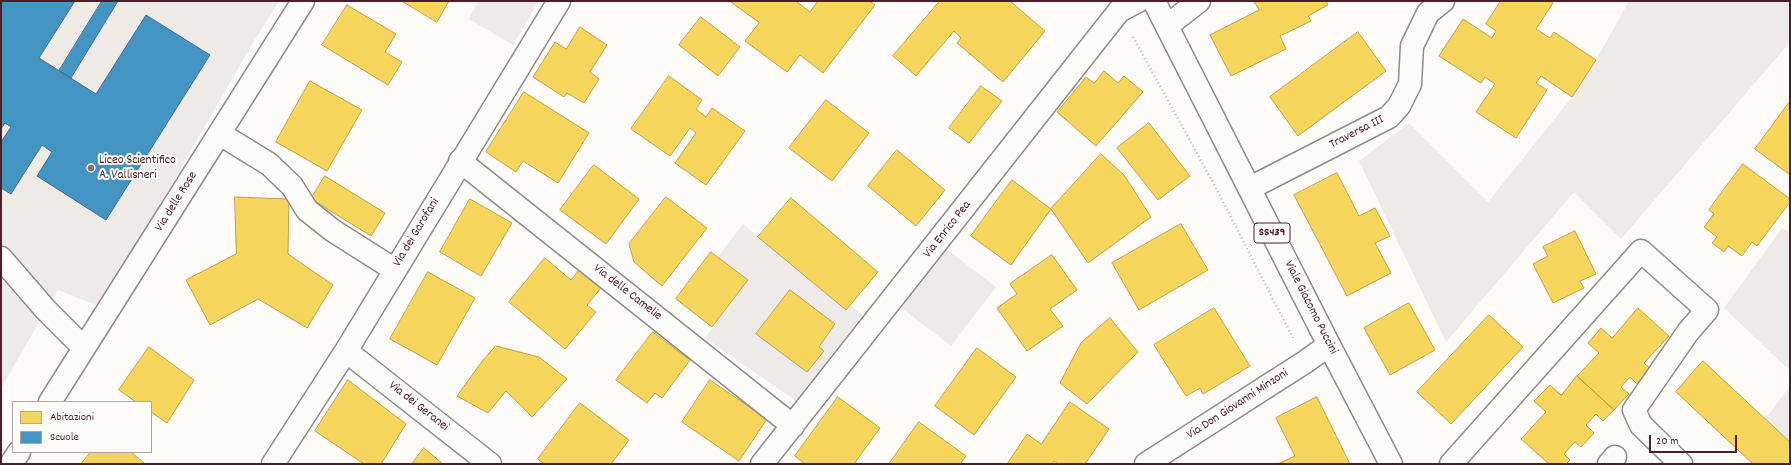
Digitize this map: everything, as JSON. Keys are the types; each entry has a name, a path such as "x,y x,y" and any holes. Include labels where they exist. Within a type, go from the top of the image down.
{"street":[{"name":"Via delle Rose","path":"51,401 303,1"},
{"name":"Via dei Garofani","path":"274,464 346,351 460,161 559,1"},
{"name":"Viale Giacomo Puccini","path":"1154,1 1391,464"},
{"path":"1167,26 1199,1"},
{"name":"Traversa III","path":"1250,188 1389,116 1399,106 1410,84 1412,46 1428,13 1443,1"},
{"name":"Via Enrico Pea","path":"762,464 1129,6"},
{"path":"220,134 269,164 292,186 307,210 332,230 395,270"},
{"name":"Via delle Camelie","path":"460,161 793,426"},
{"path":"1451,464 1641,251 1707,310 1688,332 1634,410 1641,425 1681,464"},
{"path":"1,258 46,310 84,348"},
{"name":"Via Don Giovanni Minzoni","path":"1146,464 1329,345"},
{"name":"Via dei Geranei","path":"346,351 490,464"},
{"path":"11,464 18,453"}],"path":[{"path":"1129,6 1216,188 1305,362"}],"shaded area":[{"name":"Liceo Scientifico A. Vallisneri","path":"1,1 279,1 251,46 101,307 58,290 1,388"},
{"path":"478,1 539,1 513,45 469,19"},
{"path":"1629,1 1790,1 1790,42 1621,239 1574,192 1446,342 1359,161 1409,123 1488,202 1572,97 1596,60"},
{"path":"743,224 846,310 850,305 862,315 796,401 705,338 748,280 718,257"},
{"path":"1782,228 1790,233 1790,371 1724,308"},
{"path":"944,247 996,287 951,346 899,306"},
{"path":"1790,386 1790,442 1765,419"}],"building: Abitazioni":[{"path":"402,1 449,1 437,22"},
{"path":"730,1 796,1 810,12 818,1 870,1 875,5 823,73 800,55 787,72 745,41 759,23"},
{"path":"940,1 1010,1 1045,31 1003,82 957,43 961,38 954,31 916,76 893,56"},
{"path":"1254,1 1326,1 1328,5 1308,16 1311,21 1280,36 1286,49 1231,76 1210,35 1259,10"},
{"path":"1501,1 1550,1 1553,3 1536,29 1550,38 1554,32 1596,60 1572,97 1541,76 1536,83 1547,90 1516,138 1476,112 1495,84 1485,77 1481,83 1439,56 1463,19 1492,38 1496,31 1486,24"},
{"path":"347,5 396,34 385,52 402,62 388,85 322,45"},
{"path":"701,17 740,47 718,76 679,45"},
{"path":"580,27 607,45 590,72 599,79 584,103 567,93 564,97 533,77 555,42 566,49"},
{"path":"1358,32 1386,71 1298,136 1270,97"},
{"path":"1104,71 1118,83 1124,76 1143,92 1096,146 1057,112 1086,77 1094,83"},
{"path":"669,76 702,100 696,109 706,117 712,108 745,131 706,185 675,163 696,133 690,128 670,156 631,129"},
{"path":"310,81 362,110 327,171 276,142"},
{"path":"981,86 1002,101 969,143 949,128"},
{"path":"524,92 589,133 558,183 523,161 516,172 486,152"},
{"path":"826,100 869,133 832,181 789,148"},
{"path":"1789,103 1790,104 1790,175 1755,149"},
{"path":"1149,123 1190,176 1158,200 1117,148"},
{"path":"897,150 945,190 916,226 868,186"},
{"path":"1101,154 1124,175 1151,217 1088,263 1051,209"},
{"path":"1743,164 1790,199 1790,202 1757,246 1752,242 1742,256 1728,246 1724,252 1712,243 1717,237 1704,227 1714,214 1709,210"},
{"path":"594,165 639,199 606,244 560,210"},
{"path":"1337,173 1359,216 1375,208 1390,236 1375,243 1391,273 1347,296 1294,195"},
{"path":"325,176 385,213 371,236 311,199"},
{"path":"1012,180 1051,209 1011,265 971,236"},
{"path":"235,197 289,199 288,254 333,285 307,328 258,299 210,325 186,280 236,254"},
{"path":"666,197 707,228 662,286 634,262 629,244"},
{"path":"791,198 878,272 846,310 758,237"},
{"path":"470,199 512,223 481,276 440,252"},
{"path":"1181,224 1208,270 1139,310 1112,263"},
{"path":"1575,231 1596,274 1580,281 1584,288 1553,303 1533,264 1548,256 1543,247"},
{"path":"711,252 748,280 712,327 676,299"},
{"path":"1052,255 1077,290 1050,309 1063,326 1027,351 997,308 1017,294 1010,284"},
{"path":"545,258 571,280 579,270 601,288 587,305 596,312 565,349 509,302"},
{"path":"428,272 475,298 437,365 390,339"},
{"path":"790,290 835,324 819,347 824,351 807,372 756,334"},
{"path":"1409,303 1435,350 1390,375 1364,328"},
{"path":"1214,308 1250,366 1203,394 1200,388 1186,396 1154,345"},
{"path":"1638,308 1669,336 1644,363 1651,369 1637,384 1630,377 1621,387 1629,394 1614,410 1577,376 1599,353 1588,343 1601,328 1612,338"},
{"path":"1489,315 1523,347 1451,424 1417,392"},
{"path":"1110,318 1138,352 1087,404 1060,383 1081,343"},
{"path":"653,332 690,360 662,398 655,393 647,403 616,380"},
{"path":"496,346 539,357 567,379 532,417 506,391 488,413 457,396 483,360"},
{"path":"149,347 194,380 167,423 152,413 152,401 135,401 119,390"},
{"path":"977,348 1016,377 974,435 935,406"},
{"path":"1703,361 1790,442 1790,464 1753,464 1676,392"},
{"path":"1577,376 1614,410 1603,421 1596,414 1586,425 1594,433 1581,447 1575,442 1564,454 1570,460 1566,464 1549,464 1521,439 1546,412 1534,401 1550,385 1561,395"},
{"path":"348,380 406,424 381,464 364,464 315,431"},
{"path":"710,380 767,419 739,461 682,422"},
{"path":"838,397 880,428 854,464 805,464 795,456"},
{"path":"1317,397 1350,464 1278,464 1295,456 1276,418"},
{"path":"1070,402 1109,429 1085,464 1058,464 1054,461 1052,464 1007,464 1027,434 1041,444"},
{"path":"580,403 629,440 611,464 544,464 538,459"},
{"path":"919,422 966,456 960,464 889,464"},
{"path":"424,448 443,464 412,464"},
{"path":"90,453 132,453 145,464 81,464"}],"building: Scuole":[{"path":"1,1 75,1 39,58 96,94 146,15 210,55 106,220 37,176 52,152 42,145 11,194 1,188 1,142 11,127 5,123 1,129"},
{"path":"102,1 118,1 71,78 59,71"}],"place":[{"name":"Liceo Scientifico A. Vallisneri","path":"91,168"}]}
